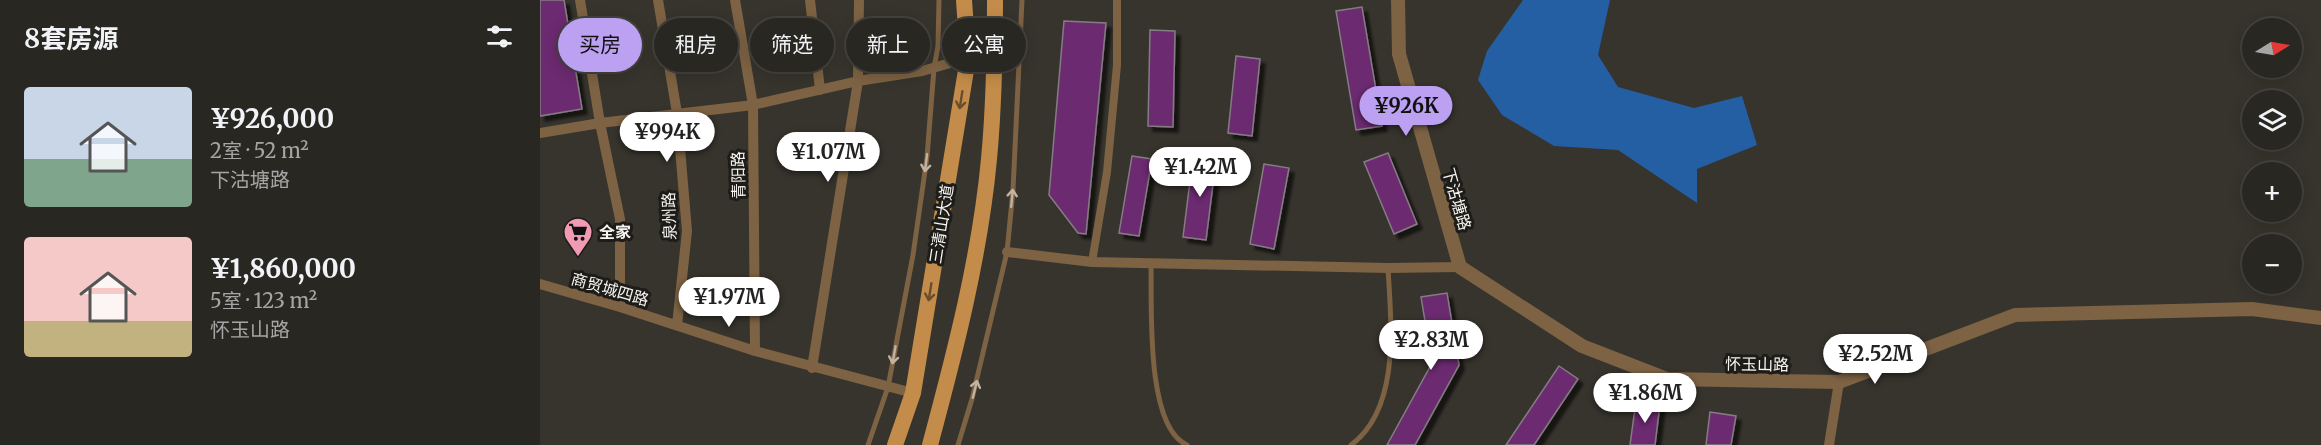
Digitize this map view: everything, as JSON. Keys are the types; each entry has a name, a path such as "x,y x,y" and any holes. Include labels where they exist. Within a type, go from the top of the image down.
{"main road":[{"name":"三清山大道","path":"964,0 965,18"},
{"path":"995,0 995,18"},
{"name":"三清山大道","path":"895,445 913,393 966,72"},
{"path":"930,445 951,367 977,249 989,161 995,72"}],"street":[{"path":"580,0 600,123 620,219 620,307"},
{"name":"泉州路","path":"658,0 677,113 687,231 677,325"},
{"name":"青阳路","path":"735,0 753,105 755,351"},
{"path":"810,0 820,90"},
{"path":"812,368 858,81 859,0"},
{"path":"1092,262 1107,172 1117,65 1117,0"},
{"name":"下沽塘路","path":"1398,0 1399,54 1460,267"},
{"path":"540,133 600,123 753,105 858,81 942,66"},
{"path":"1007,252 1092,262 1388,268 1460,267"},
{"name":"怀玉山路","path":"1460,267 1582,346 1667,379 1839,382 2015,315 2252,309 2321,318"},
{"name":"商贸城四路","path":"540,284 812,368 913,393"},
{"path":"1829,445 1839,382"}],"lane":[{"path":"868,445 888,387 913,255 927,157 934,68 939,46 939,0"},
{"path":"958,445 972,399 1007,252 1016,134 1022,0"},
{"path":"1151,263 1155,385 1166,423 1179,442 1187,445"},
{"path":"1351,445 1360,439 1380,406 1390,372 1388,268"}],"water":[{"path":"1523,0 1610,0 1598,55 1618,87 1694,108 1742,96 1757,145 1697,169 1697,203 1618,150 1554,146 1502,115 1478,80 1487,51"}],"building":[{"path":"540,0 564,0 567,18 558,18 558,72 576,72 582,109 540,116"},
{"path":"1362,7 1382,126 1356,130 1336,11"},
{"path":"1064,21 1106,23 1086,234 1078,233 1049,195"},
{"path":"1150,30 1175,31 1173,127 1148,126"},
{"path":"1236,56 1260,59 1252,136 1228,133"},
{"path":"1388,153 1417,224 1394,234 1364,162"},
{"path":"1132,156 1152,159 1139,236 1119,233"},
{"path":"1193,157 1216,160 1206,240 1183,237"},
{"path":"1264,164 1289,168 1274,249 1250,244"},
{"path":"1447,293 1459,365 1415,445 1387,445 1432,363 1421,297"},
{"path":"1559,366 1578,379 1534,445 1506,445"},
{"path":"1636,401 1660,404 1655,445 1630,445"},
{"path":"1710,412 1736,416 1731,445 1706,445"}],"place":[{"name":"全家","path":"578,258"}]}
